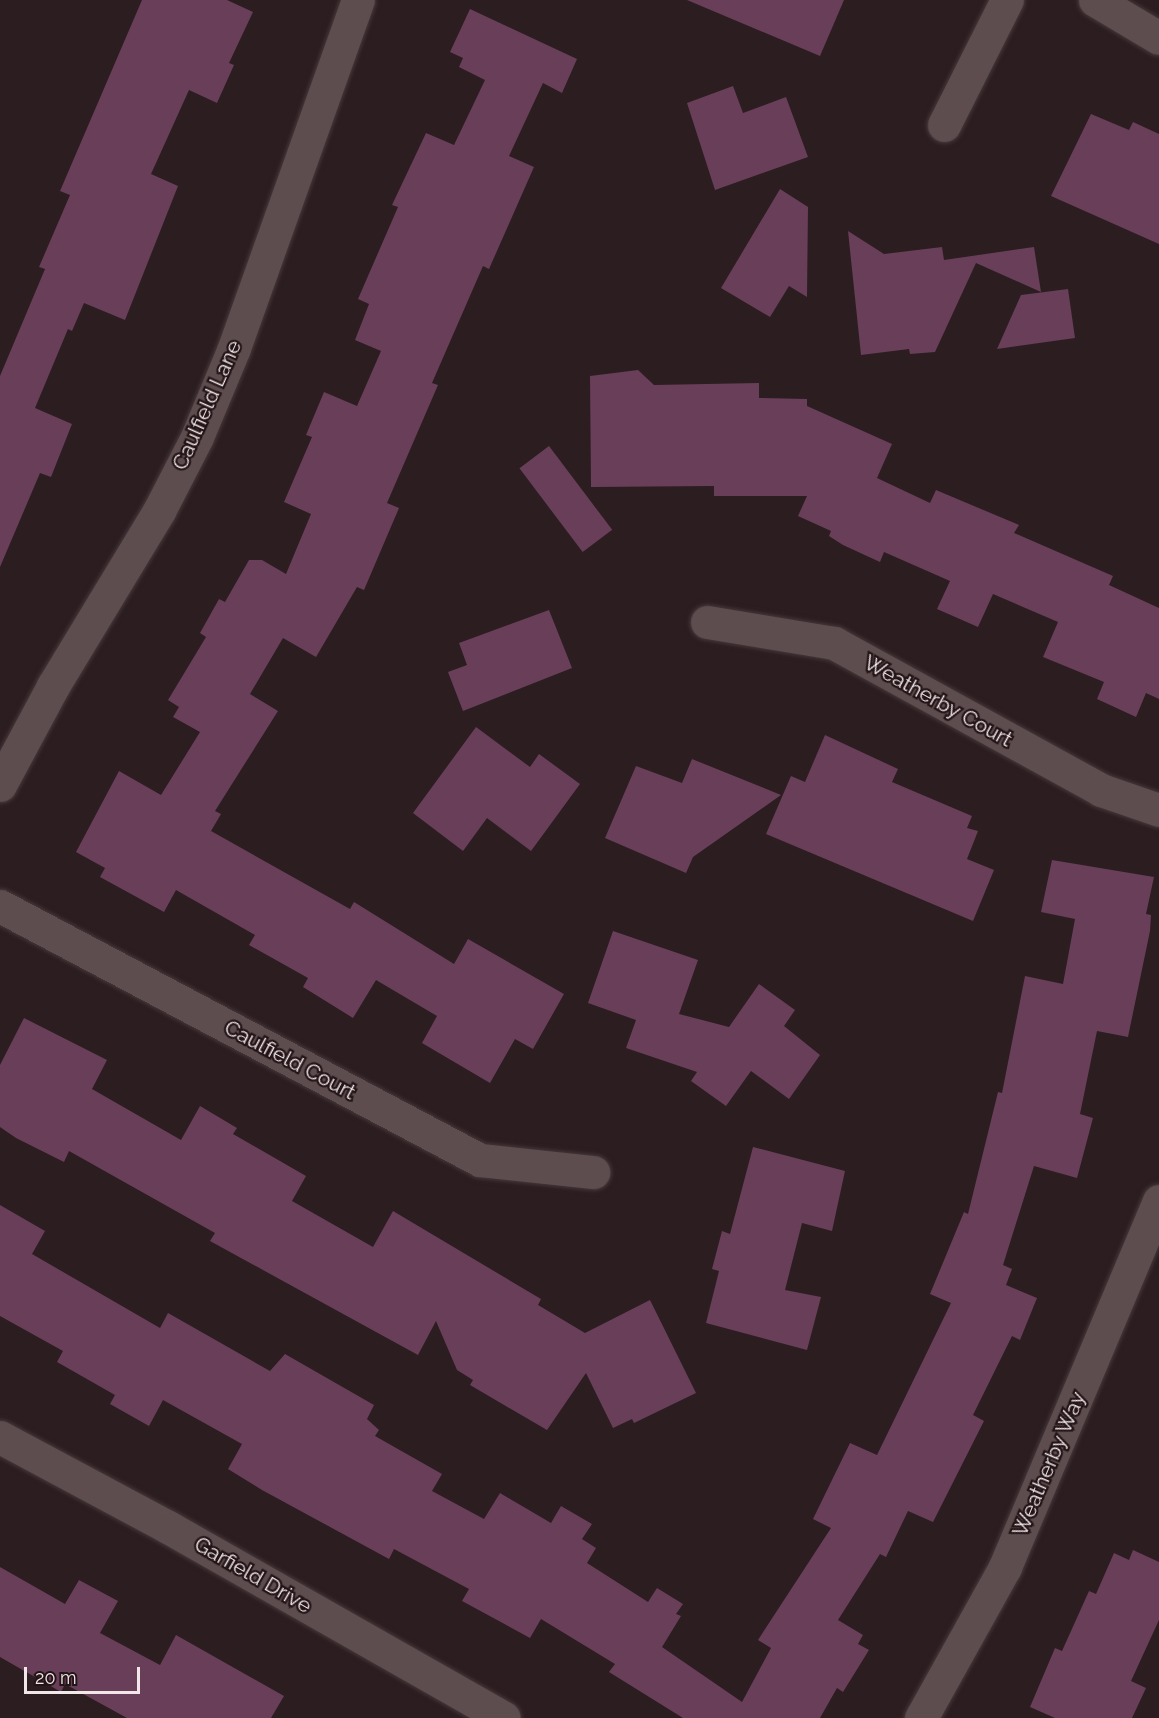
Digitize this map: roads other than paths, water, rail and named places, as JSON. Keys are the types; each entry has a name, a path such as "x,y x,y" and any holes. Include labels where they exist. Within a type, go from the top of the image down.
{"street":[{"name":"Caulfield Lane","path":"0,785 52,687 159,511 197,437 234,348 358,0"},
{"path":"944,125 1007,0"},
{"path":"1095,0 1159,38"},
{"name":"Weatherby Court","path":"707,622 834,643 1101,790 1159,810"},
{"name":"Caulfield Court","path":"0,906 480,1160 593,1172"},
{"name":"Weatherby Way","path":"921,1718 1005,1567 1158,1211"},
{"name":"Garfield Drive","path":"0,1437 168,1527 504,1718"}]}
